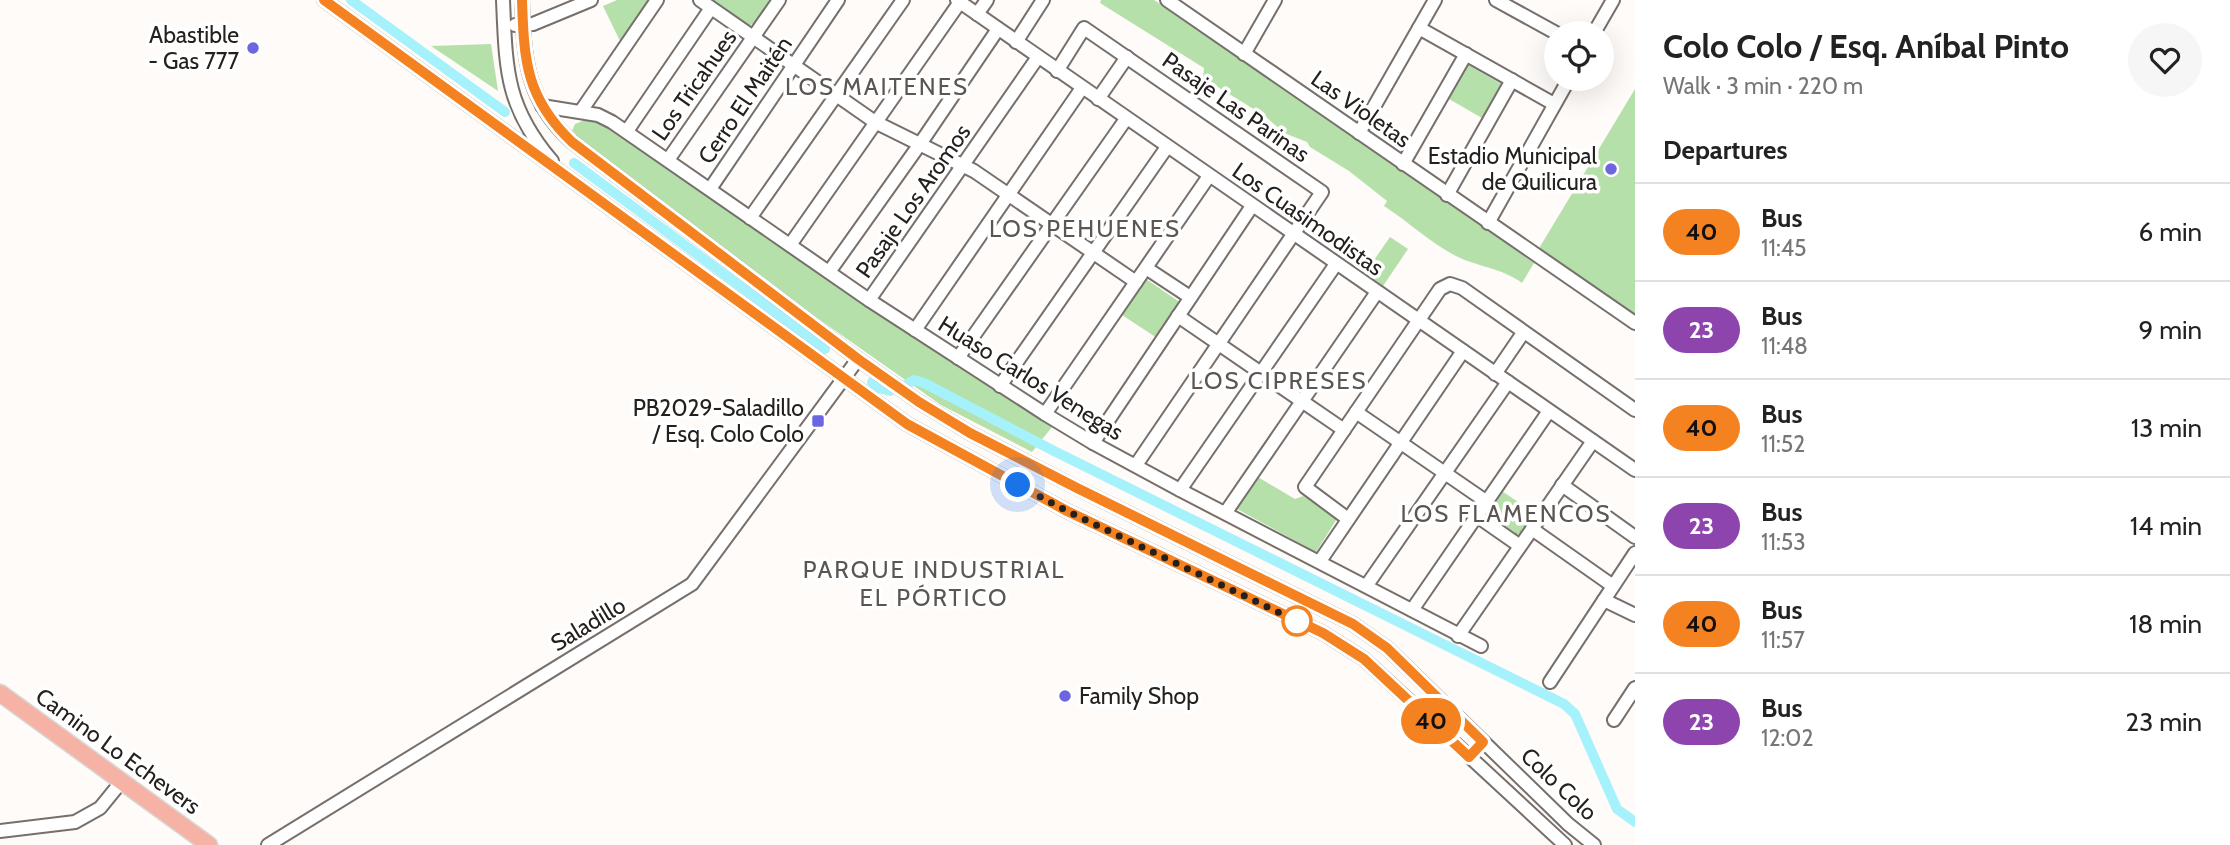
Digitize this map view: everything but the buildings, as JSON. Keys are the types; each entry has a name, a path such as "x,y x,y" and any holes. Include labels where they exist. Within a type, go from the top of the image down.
{"main road":[{"name":"Camino Lo Echevers","path":"0,693 209,845"}],"street":[{"name":"Colo Colo","path":"324,0 907,424 1073,514 1345,646 1364,659 1565,845"},
{"name":"Colo Colo","path":"503,0 507,75 513,99 537,144 566,177"},
{"name":"Colo Colo","path":"522,0 527,65 542,106 564,134 858,359 919,402 970,433 1067,483 1353,624 1387,648 1568,824 1594,845"},
{"path":"504,24 533,24 591,0"},
{"path":"564,134 570,116 581,111 657,0"},
{"path":"700,0 875,122 964,166 1136,282"},
{"name":"Los Tricahues","path":"668,160 779,0"},
{"name":"Cerro El Maitén","path":"710,190 838,0"},
{"path":"750,218 902,0"},
{"path":"977,14 987,0"},
{"path":"1016,42 1042,0"},
{"name":"Las Violetas","path":"1167,0 1635,323"},
{"path":"1244,54 1275,0"},
{"path":"1359,134 1435,0"},
{"path":"1496,0 1544,26"},
{"path":"1601,21 1613,0"},
{"path":"790,245 959,1"},
{"name":"Los Cuasimodistas","path":"959,1 1635,470"},
{"path":"628,131 711,8"},
{"name":"Pasaje Las Parinas","path":"1057,71 1084,28 1127,57 1322,192 1294,235"},
{"path":"1419,28 1555,104"},
{"path":"829,272 998,29"},
{"path":"1403,164 1465,54"},
{"name":"Pasaje Los Aromos","path":"869,300 1038,57"},
{"name":"Pasaje Las Parinas","path":"1098,99 1127,57"},
{"path":"1447,195 1511,80"},
{"path":"915,330 1082,88"},
{"path":"1488,223 1562,91"},
{"name":"Huaso Carlos Venegas","path":"542,106 600,115 628,131 869,300 1093,443 1481,646"},
{"path":"502,130 512,125 519,113"},
{"path":"958,358 1126,118"},
{"path":"1000,386 1167,147"},
{"path":"1045,414 1209,176"},
{"path":"1093,443 1252,205"},
{"path":"1136,465 1294,235"},
{"path":"1181,490 1336,264"},
{"path":"1146,268 1190,297"},
{"path":"1348,519 1305,487 1440,289 1450,284 1462,288 1635,410"},
{"path":"1226,512 1377,292"},
{"path":"1178,316 1344,430"},
{"path":"1495,374 1523,333"},
{"path":"1320,561 1463,351"},
{"name":"Saladillo","path":"268,845 692,584 858,359"},
{"path":"1367,585 1508,382"},
{"path":"1412,610 1549,411"},
{"path":"1356,412 1487,502"},
{"path":"1458,636 1593,441"},
{"path":"1056,505 1067,483"},
{"path":"1562,485 1635,537"},
{"path":"1073,514 1084,491"},
{"path":"1477,516 1520,546"},
{"path":"1532,529 1613,586"},
{"path":"1550,682 1635,553"},
{"path":"1604,600 1635,615"},
{"path":"1614,720 1635,688"},
{"path":"1469,757 1483,742"},
{"name":"Colo Colo","path":"1482,769 1496,754"},
{"path":"0,831 75,822 100,808 122,781"}],"green space":[{"path":"617,0 650,0 621,43 603,6"},
{"path":"714,0 772,0 755,24 749,25"},
{"path":"1101,0 1154,0 1176,14 1534,263 1522,283 1506,274 1456,256 1437,245 1384,206 1387,201 1349,171 1310,147 1307,142 1284,133 1265,116 1203,78 1204,68 1100,3"},
{"path":"491,44 498,91 431,46"},
{"path":"1468,65 1501,84 1482,118 1449,99"},
{"name":"Estadio Municipal de Quilicura","path":"1635,89 1635,316 1538,250"},
{"path":"585,120 605,124 1052,427 1032,452 941,405 813,315 580,139 572,131 575,124"},
{"path":"1390,237 1408,249 1383,286 1365,273"},
{"path":"1146,279 1181,303 1157,338 1122,315"},
{"path":"1256,476 1295,499 1303,496 1338,517 1316,552 1237,509"},
{"path":"1499,489 1534,513 1517,537 1483,514"}],"waterway":[{"path":"351,0 505,112"},
{"path":"574,163 825,349"},
{"path":"907,384 914,380 924,383 1052,450 1564,704 1575,714 1617,809 1635,822"},
{"path":"872,382 879,388 890,391"}],"bus line":[{"name":"40","path":"324,0 907,424 1067,511 1345,646 1364,659 1469,757 1483,742 1387,648 1353,624 1077,488 970,433 919,402 858,359 572,142 548,117 530,77 522,0"}],"place":[{"name":"Abastible - Gas 777","path":"253,48"},
{"name":"Estadio Municipal de Quilicura","path":"1611,169"},
{"name":"PB2029-Saladillo / Esq. Colo Colo","path":"818,421"},
{"name":"Family Shop","path":"1065,696"}],"district":[{"name":"LOS MAITENES","path":"877,87"},
{"name":"LOS PEHUENES","path":"1085,229"},
{"name":"LOS CIPRESES","path":"1279,381"},
{"name":"LOS FLAMENCOS","path":"1506,514"},
{"name":"PARQUE INDUSTRIAL EL PÓRTICO","path":"934,584"}],"route":[{"path":"1018,485 1303,624 1297,621"}]}
